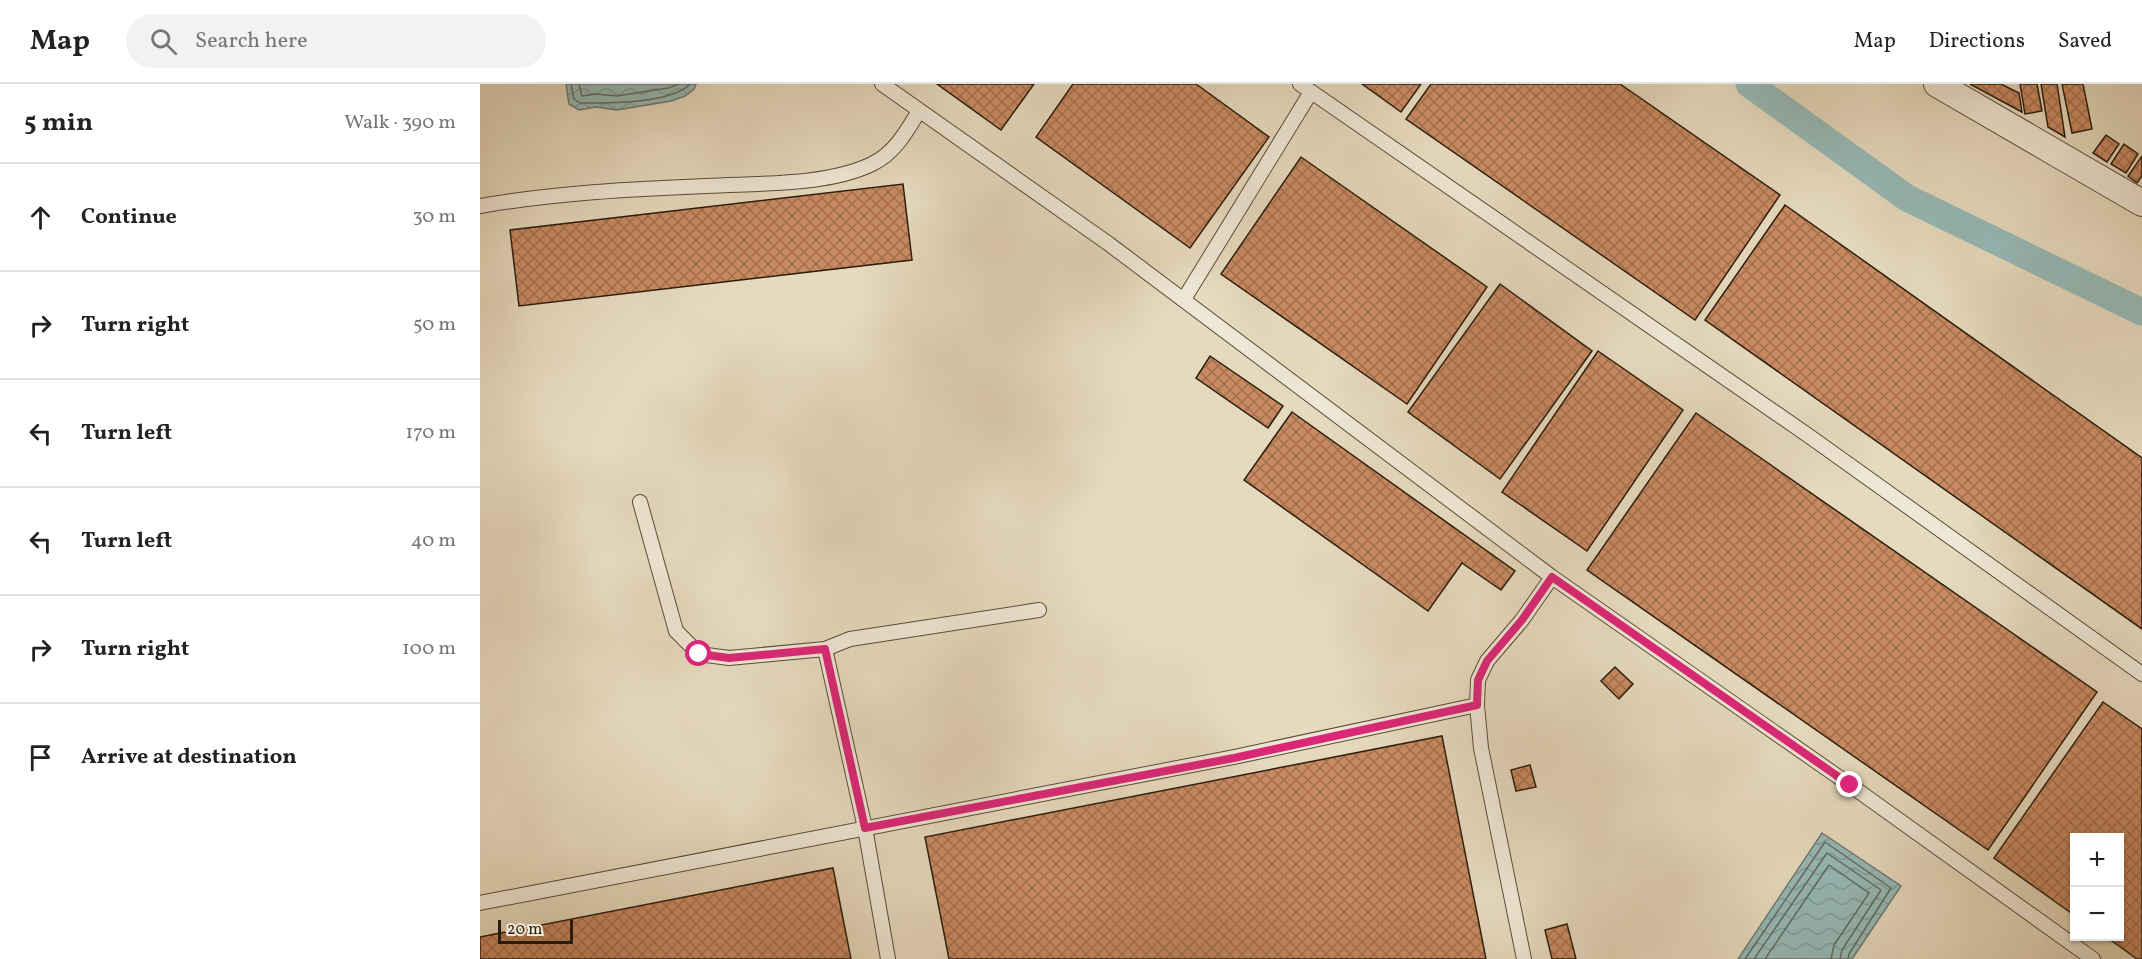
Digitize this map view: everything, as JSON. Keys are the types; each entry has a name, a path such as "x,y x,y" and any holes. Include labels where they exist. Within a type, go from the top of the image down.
{"street":[{"path":"1938,84 2142,203"}],"lane":[{"path":"882,84 991,159 1184,299 1552,577 1850,785 2093,959"},
{"path":"1184,299 1306,88 1809,436 2142,674"},
{"path":"480,206 514,200 626,189 777,183 849,174 874,164 899,144 919,111"},
{"path":"640,502 676,631 699,654 729,658 825,649 850,639 1039,610"},
{"path":"1524,959 1481,748 1477,705 1478,680 1487,661 1522,620 1552,577"},
{"path":"825,649 865,828 888,959"},
{"path":"480,903 1234,758 1477,705"}],"water":[{"path":"566,84 696,84 694,89 685,96 671,101 617,110 596,107 579,110 569,104"},
{"path":"1822,833 1901,886 1852,959 1738,959"}],"building":[{"path":"937,84 1034,84 1001,130"},
{"path":"1073,84 1196,84 1269,137 1190,248 1036,137"},
{"path":"1362,84 1421,84 1401,112"},
{"path":"1431,84 1620,84 1780,195 1695,320 1406,119"},
{"path":"1970,84 2001,84 2019,93 2022,112"},
{"path":"2020,84 2037,84 2042,111 2025,114"},
{"path":"2041,84 2057,84 2065,137 2048,127"},
{"path":"2062,84 2083,84 2092,129 2072,133"},
{"path":"2106,135 2119,144 2107,162 2093,153"},
{"path":"2124,144 2138,154 2126,173 2111,164"},
{"path":"2142,156 2142,176 2137,183 2128,176"},
{"path":"1301,157 1487,287 1407,404 1221,274"},
{"path":"903,184 912,260 519,306 510,230"},
{"path":"1785,205 2142,458 2142,629 1705,320"},
{"path":"1500,284 1592,351 1500,479 1408,412"},
{"path":"1598,351 1683,410 1587,551 1502,492"},
{"path":"1210,356 1283,406 1268,428 1196,378"},
{"path":"1292,412 1515,571 1501,590 1462,563 1428,611 1244,480"},
{"path":"1696,413 2097,692 1988,850 1587,570"},
{"path":"1615,667 1633,684 1619,699 1601,681"},
{"path":"2103,702 2142,729 2142,959 2137,959 2112,941 2124,941 2124,833 2070,833 2070,912 1994,858"},
{"path":"1442,736 1486,959 949,959 925,837"},
{"path":"1530,765 1536,787 1516,791 1511,770"},
{"path":"833,868 851,959 480,959 480,937"},
{"path":"1567,924 1576,959 1552,959 1545,930"}],"waterway":[{"path":"1749,84 1907,198 2142,312"}],"route":[{"path":"699,654 729,658 825,649 865,828 1234,758 1477,705 1478,680 1487,661 1522,620 1552,577 1850,785"}]}
